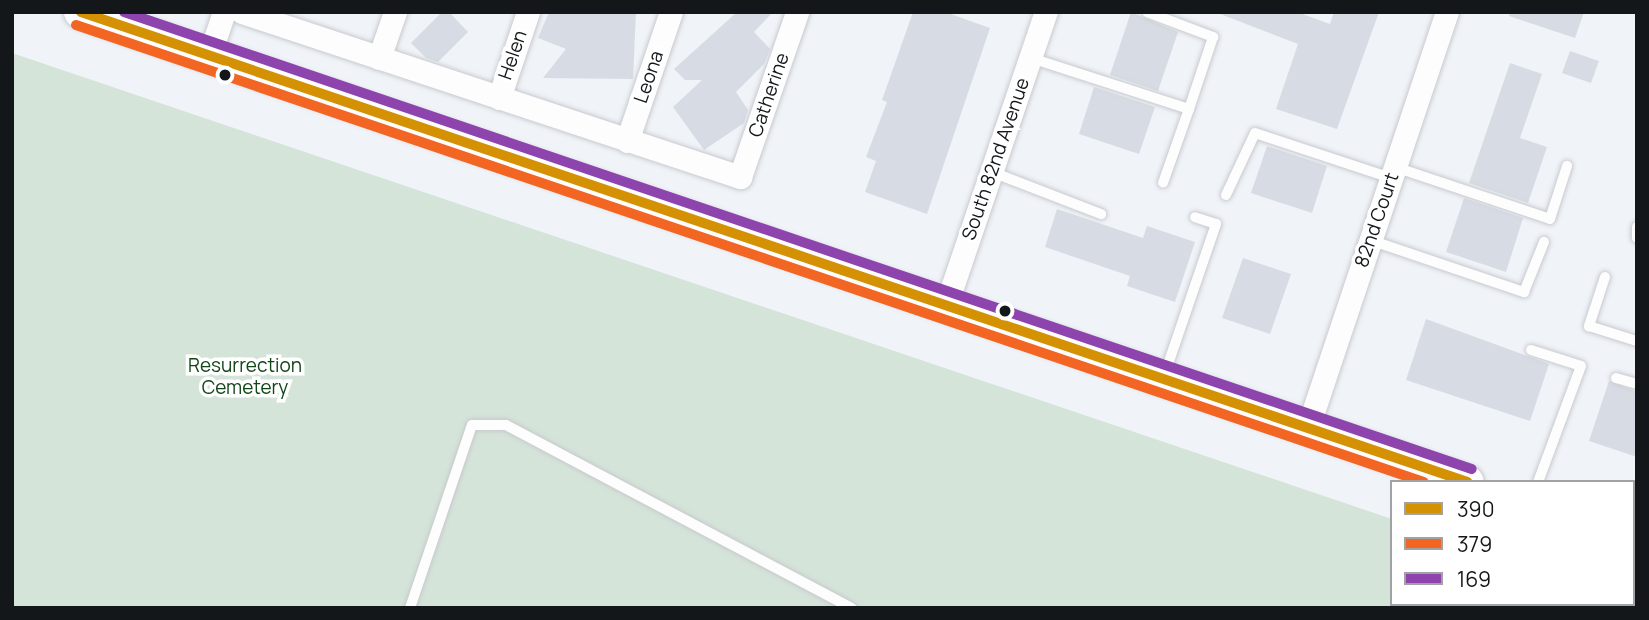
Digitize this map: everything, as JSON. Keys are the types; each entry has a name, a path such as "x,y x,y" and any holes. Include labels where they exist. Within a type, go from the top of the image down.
{"main road":[{"path":"92,14 1462,480"}],"street":[{"path":"209,56 224,12"},
{"path":"242,12 627,141"},
{"path":"379,58 395,12"},
{"name":"Helen","path":"499,98 528,12"},
{"name":"Leona","path":"627,141 671,12"},
{"name":"Catherine","path":"627,141 740,177 797,12"},
{"name":"South 82nd Avenue","path":"946,305 1045,12"},
{"name":"82nd Court","path":"1308,427 1447,12"}],"lane":[{"path":"1147,12 1213,37 1163,183"},
{"path":"1031,58 1189,109"},
{"path":"1226,195 1255,133 1550,219 1567,166"},
{"path":"992,172 1101,214"},
{"path":"1163,379 1216,224 1195,217"},
{"path":"1637,227 1637,238"},
{"path":"1370,240 1524,292 1544,242"},
{"path":"1605,277 1589,326 1637,341"},
{"path":"1531,350 1581,366 1539,480"},
{"path":"1616,378 1637,384"},
{"path":"410,608 472,425 506,425 851,608"}],"green space":[{"name":"Resurrection Cemetery","path":"12,53 1390,518 1390,606 1635,604 1637,608 12,608"}],"building":[{"path":"442,12 449,12 468,32 438,62 426,58 411,43"},
{"path":"549,12 636,12 633,79 543,78 566,49 538,38"},
{"path":"737,12 773,12 754,32 770,49 764,64 736,92 748,110 744,123 704,150 673,107 702,80 685,80 674,69"},
{"path":"913,12 945,12 990,28 927,214 865,192 876,161 866,157 887,102 882,100"},
{"path":"1131,12 1178,32 1158,91 1110,75"},
{"path":"1215,12 1297,12 1330,24 1334,12 1379,12 1337,129 1276,109 1298,44"},
{"path":"1510,12 1584,12 1575,38 1509,16"},
{"path":"1570,51 1599,61 1591,83 1562,73"},
{"path":"1510,63 1542,74 1520,138 1547,147 1528,203 1469,183"},
{"path":"1094,87 1155,107 1139,154 1079,134"},
{"path":"1267,146 1327,166 1312,213 1251,193"},
{"path":"1464,198 1523,218 1506,272 1446,252"},
{"path":"1057,209 1143,238 1147,226 1195,242 1175,302 1127,286 1130,276 1045,247"},
{"path":"1243,258 1291,274 1270,334 1222,318"},
{"path":"1426,319 1549,364 1530,421 1406,380"},
{"path":"1609,381 1637,392 1637,457 1589,441"}],"transit line":[{"name":"390","path":"81,12 1461,480"},
{"name":"169","path":"124,12 1472,469"},
{"name":"379","path":"76,25 1418,480"}]}
